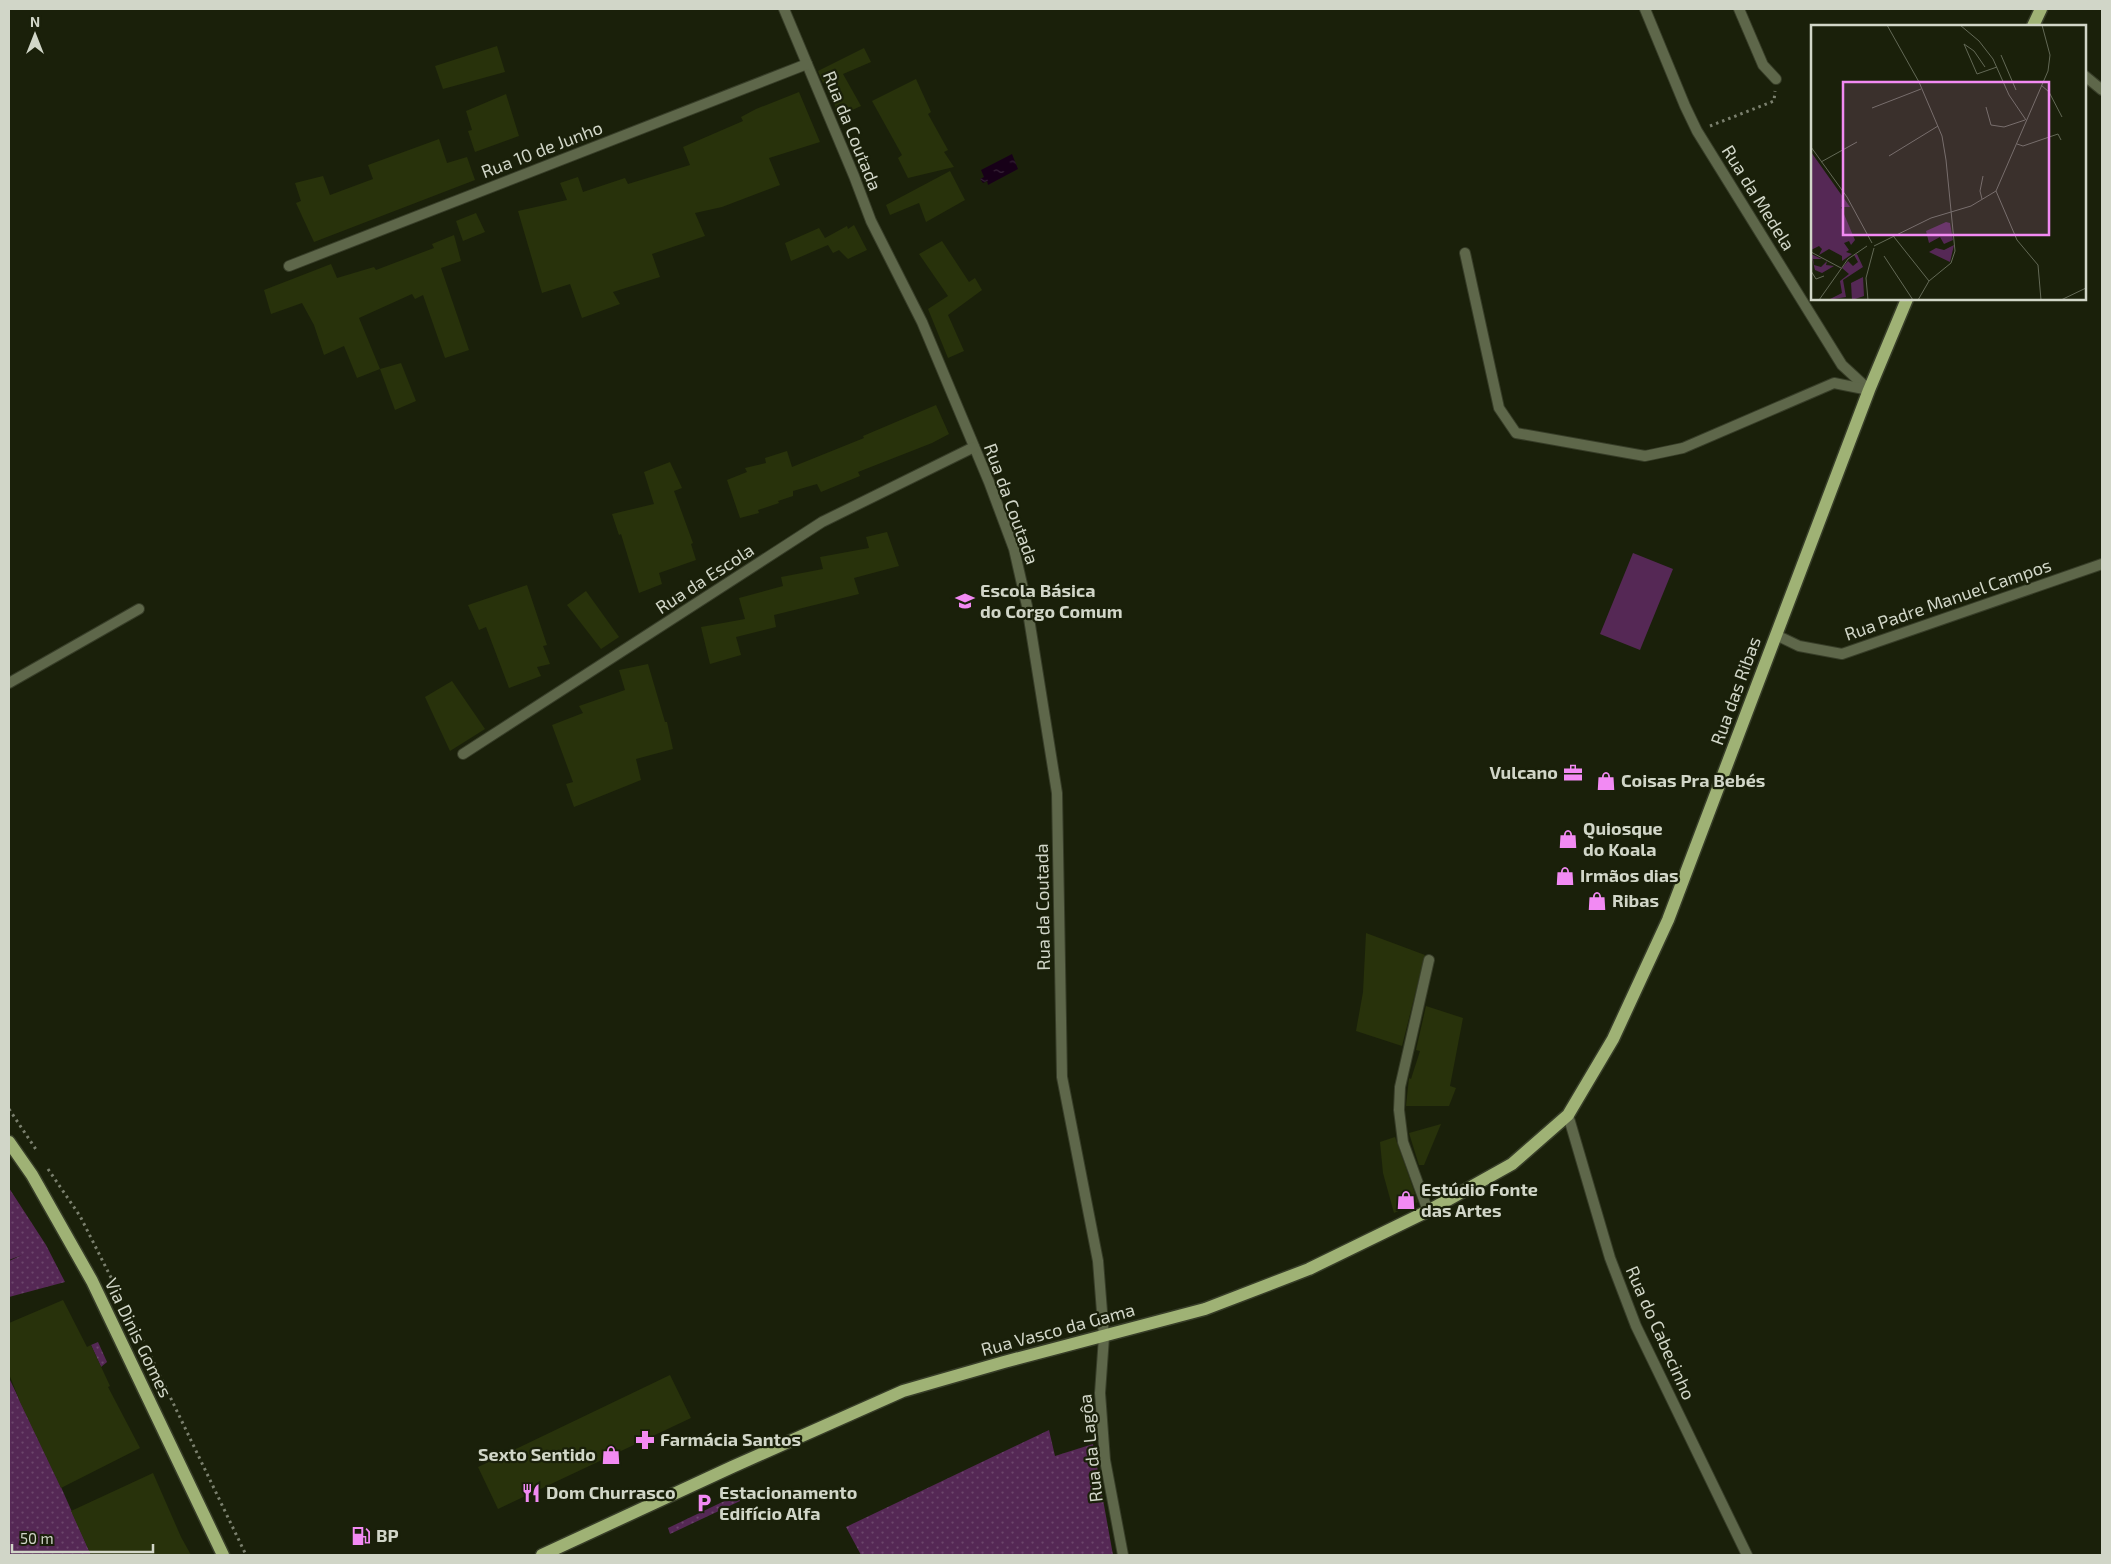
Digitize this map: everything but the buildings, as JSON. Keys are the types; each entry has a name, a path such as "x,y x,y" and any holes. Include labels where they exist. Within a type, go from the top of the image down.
{"main road":[{"path":"2033,25 2041,9"},
{"name":"Rua das Ribas","path":"1568,1115 1613,1039 1668,920 1869,390 1907,300"},
{"name":"Rua Vasco da Gama","path":"542,1555 732,1467 903,1391 1004,1362 1205,1309 1300,1272 1428,1211 1512,1164 1568,1115"},
{"name":"Via Dinis Gomes","path":"9,1142 32,1175 92,1281 224,1555"}],"street":[{"name":"Rua da Coutada","path":"784,9 871,221 922,322 1014,549 1027,606 1057,793 1062,1077 1098,1261 1104,1337"},
{"name":"Rua da Medela","path":"1645,9 1685,106 1697,130 1842,365 1869,390"},
{"path":"1738,9 1763,65 1776,80"},
{"name":"Rua 10 de Junho","path":"289,266 807,64"},
{"path":"2086,77 2102,90"},
{"path":"1465,253 1499,408 1516,433 1645,456 1683,448 1834,382 1869,390"},
{"name":"Rua da Escola","path":"463,754 822,522 974,447"},
{"name":"Rua Padre Manuel Campos","path":"1776,635 1800,646 1842,654 2102,564"},
{"path":"9,683 139,609"},
{"path":"1428,1211 1403,1142 1399,1110 1400,1087 1429,960"},
{"name":"Rua do Cabecinho","path":"1568,1115 1610,1258 1636,1326 1747,1555"},
{"name":"Rua da Lagôa","path":"1104,1337 1100,1393 1105,1460 1123,1555"}],"path":[{"path":"1697,130 1774,101 1776,80"}],"shaded area":[{"path":"1633,553 1673,569 1640,650 1600,634"},
{"path":"9,1188 46,1245 65,1282 9,1297 9,1261 22,1255 9,1260"},
{"path":"98,1342 107,1362 101,1367 91,1345"},
{"path":"9,1378 57,1478 91,1555 9,1555"},
{"path":"1049,1430 1055,1456 1093,1444 1113,1555 861,1555 846,1527"},
{"path":"737,1495 740,1501 670,1534 668,1528"}],"water":[{"path":"1012,154 1018,169 988,185 987,181 983,183 980,179 984,177 981,170"}],"place":[{"name":"Escola Básica do Corgo Comum","path":"965,601"},
{"name":"Vulcano","path":"1573,773"},
{"name":"Coisas Pra Bebés","path":"1606,781"},
{"name":"Quiosque do Koala","path":"1568,839"},
{"name":"Irmãos dias","path":"1565,876"},
{"name":"Ribas","path":"1597,901"},
{"name":"Estúdio Fonte das Artes","path":"1406,1200"},
{"name":"Farmácia Santos","path":"645,1440"},
{"name":"Sexto Sentido","path":"611,1455"},
{"name":"Dom Churrasco","path":"531,1493"},
{"name":"Estacionamento Edifício Alfa","path":"704,1503"},
{"name":"BP","path":"361,1536"}]}
